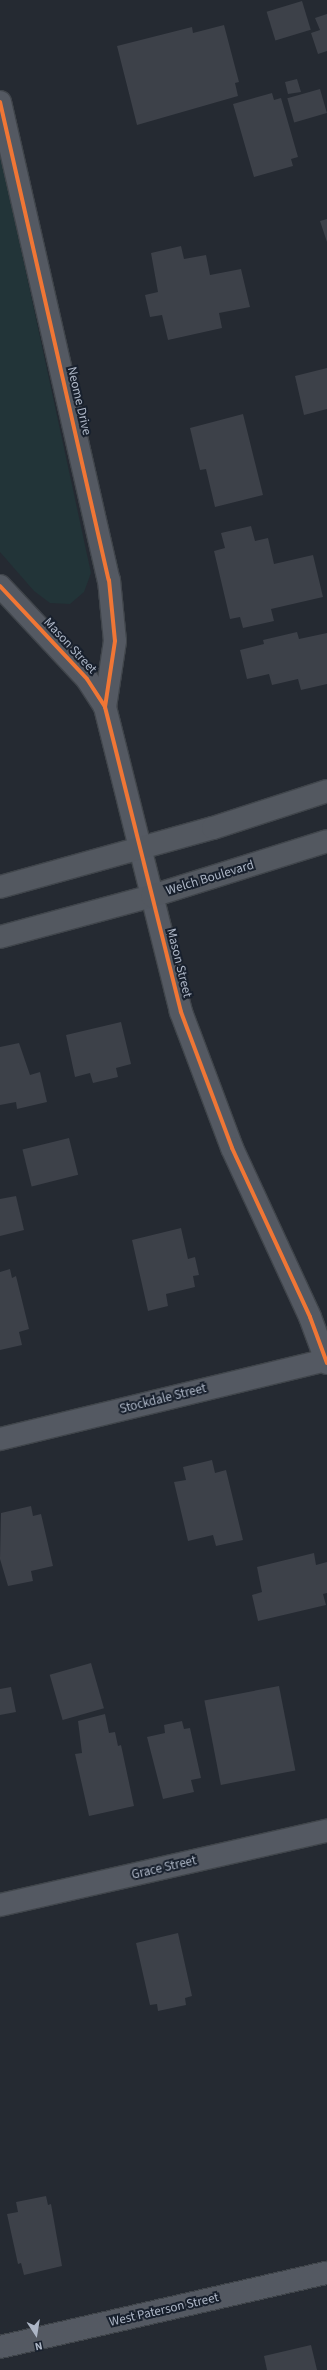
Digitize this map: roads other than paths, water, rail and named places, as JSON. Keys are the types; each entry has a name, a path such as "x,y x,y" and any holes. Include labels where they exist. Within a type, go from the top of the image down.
{"main road":[{"path":"0,887 141,849 327,791"},
{"name":"Welch Boulevard","path":"0,937 152,896 327,841"}],"street":[{"name":"Neome Drive","path":"0,102 109,580 115,641 105,707"},
{"name":"Mason Street","path":"0,586 87,680 105,707 181,1012 217,1113 327,1361"},
{"name":"Stockdale Street","path":"0,1439 327,1361"},
{"name":"Grace Street","path":"0,1905 327,1831"},
{"name":"West Paterson Street","path":"0,2347 327,2273"}]}
